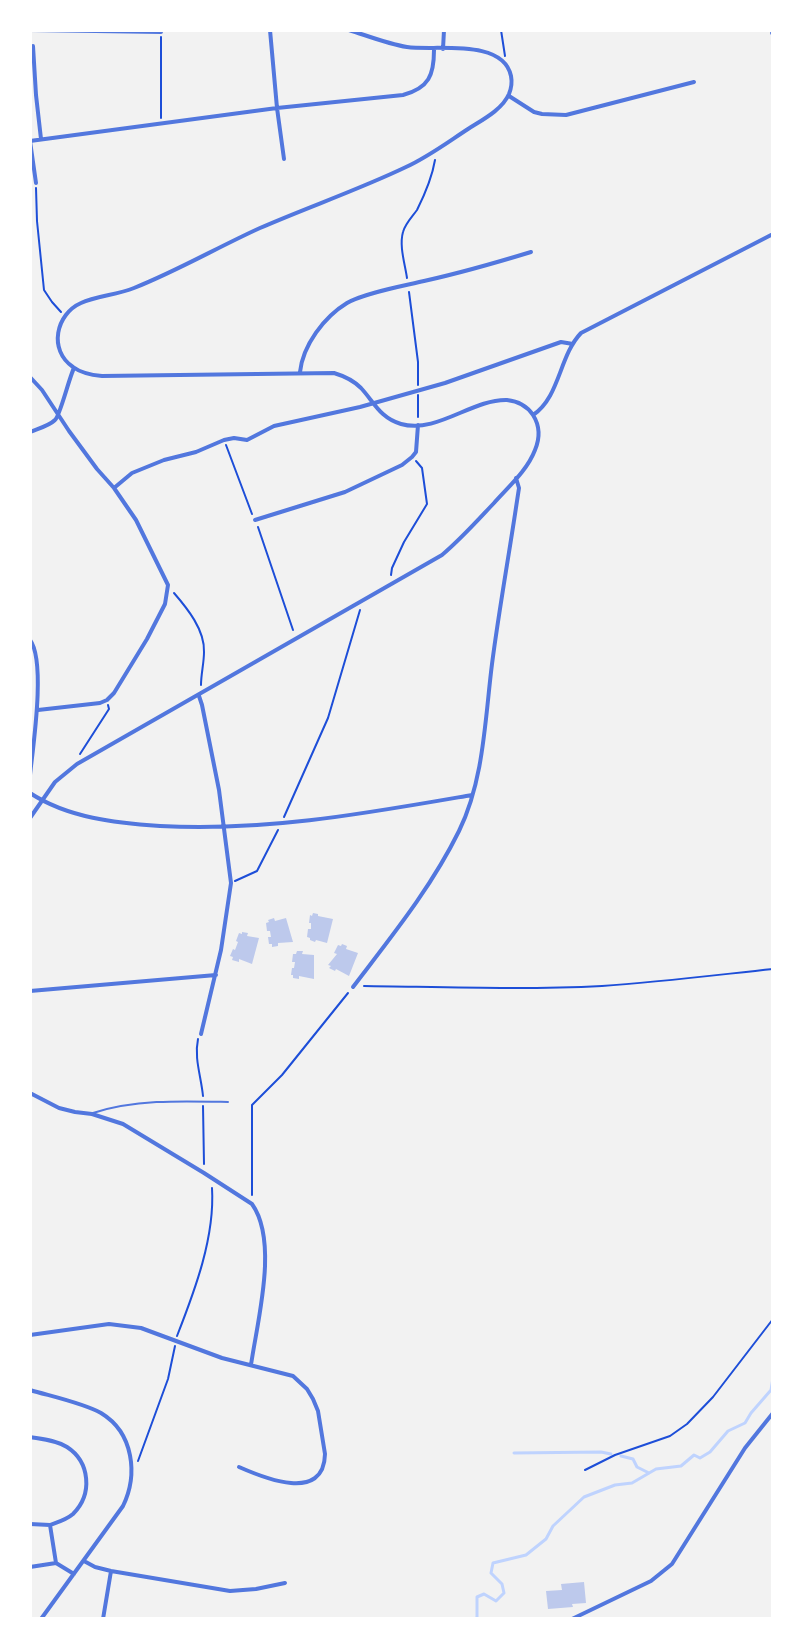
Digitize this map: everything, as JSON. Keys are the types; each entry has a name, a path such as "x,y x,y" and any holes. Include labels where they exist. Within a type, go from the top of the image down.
{"street":[{"path":"30,30 161,31"},
{"path":"270,30 284,159"},
{"path":"30,818 55,782 77,764 450,548 516,478 537,445 538,431 533,415 519,403 502,401 418,425 399,423 384,416 360,387 345,377 327,372 102,376 74,368 63,356 58,342 60,323 64,315 81,303 134,288 259,229 407,167 483,120 500,107 508,95 511,75 507,66 488,53 404,47 349,30"},
{"path":"443,49 444,30"},
{"path":"33,46 41,139"},
{"path":"36,183 30,141 411,93 429,80 434,49"},
{"path":"508,95 534,112 559,116 694,82"},
{"path":"533,415 546,403 573,344 586,330 773,234"},
{"path":"300,373 315,334 348,302 531,252"},
{"path":"114,488 132,473 224,440 247,440 274,426 360,407 445,383 561,342 573,344"},
{"path":"30,432 59,416 74,368"},
{"path":"30,377 136,520 168,585 165,604 147,639 107,700 38,710"},
{"path":"255,520 345,492 402,465 412,457 418,444 418,425"},
{"path":"353,987 409,914 460,830 472,795 481,758 519,488 516,478"},
{"path":"30,640 36,651 38,710 30,775"},
{"path":"199,696 219,790 231,883 216,975 201,1034"},
{"path":"30,793 72,812 124,824 223,827 354,815 472,795"},
{"path":"30,991 216,975"},
{"path":"30,1093 66,1111 92,1114 134,1130 252,1204 260,1225 266,1258 251,1365"},
{"path":"30,1335 109,1324 141,1328 222,1358 293,1376 307,1389 318,1411 325,1459 318,1474 300,1484 289,1484 239,1467"},
{"path":"30,1390 97,1411 119,1429 128,1446 132,1474 123,1506 41,1619"},
{"path":"572,1619 651,1581 672,1564 745,1448 773,1413"},
{"path":"30,1437 58,1442 70,1448 81,1461 86,1475 86,1492 73,1513 50,1525 30,1524"},
{"path":"50,1525 56,1563"},
{"path":"83,1561 111,1571 230,1591 285,1583"},
{"path":"30,1567 56,1563 74,1574"},
{"path":"103,1619 111,1571"}],"lane":[{"path":"92,1114 127,1105 228,1102"}],"path":[{"path":"501,30 507,66"},
{"path":"161,31 161,123"},
{"path":"418,425 418,362 402,234 432,176 433,151"},
{"path":"36,183 44,290 64,315"},
{"path":"224,440 249,508"},
{"path":"394,582 392,568 427,504 422,468 412,457"},
{"path":"255,520 296,639"},
{"path":"168,585 185,605 200,631 205,650 199,696"},
{"path":"231,883 257,871 281,824 328,718 362,601"},
{"path":"77,764 76,760 109,709 107,700"},
{"path":"252,1204 252,1105 282,1075 353,987 600,986 773,969"},
{"path":"201,1034 196,1058 203,1101 204,1173"},
{"path":"138,1460 168,1379 176,1340 205,1251 213,1204 210,1177"},
{"path":"585,1470 615,1455 670,1436 687,1424 713,1397 773,1319"}],"building":[{"path":"313,913 333,919 327,943 315,942 307,937 308,929 311,929 310,915"},
{"path":"274,918 275,921 286,918 293,942 278,943 278,946 272,947 269,944 268,937 271,937 266,923"},
{"path":"242,932 259,938 252,964 232,960 230,956"},
{"path":"342,944 358,953 349,976 328,965 337,954 334,953 338,945"},
{"path":"297,951 314,955 314,979 293,978 291,975 295,962 292,962 293,954"},
{"path":"584,1582 586,1603 548,1609 546,1591 562,1590 561,1584"}],"waterway":[{"path":"476,1619 477,1597 484,1594 496,1601 504,1593 502,1584 491,1573 493,1563 526,1555 546,1539 553,1526 584,1497 615,1485 632,1483 656,1469 681,1466 694,1455 700,1458 710,1452 728,1431 745,1423 771,1390 773,1378"},
{"path":"514,1453 611,1454"},
{"path":"621,1456 633,1459 637,1467 649,1473"}]}
